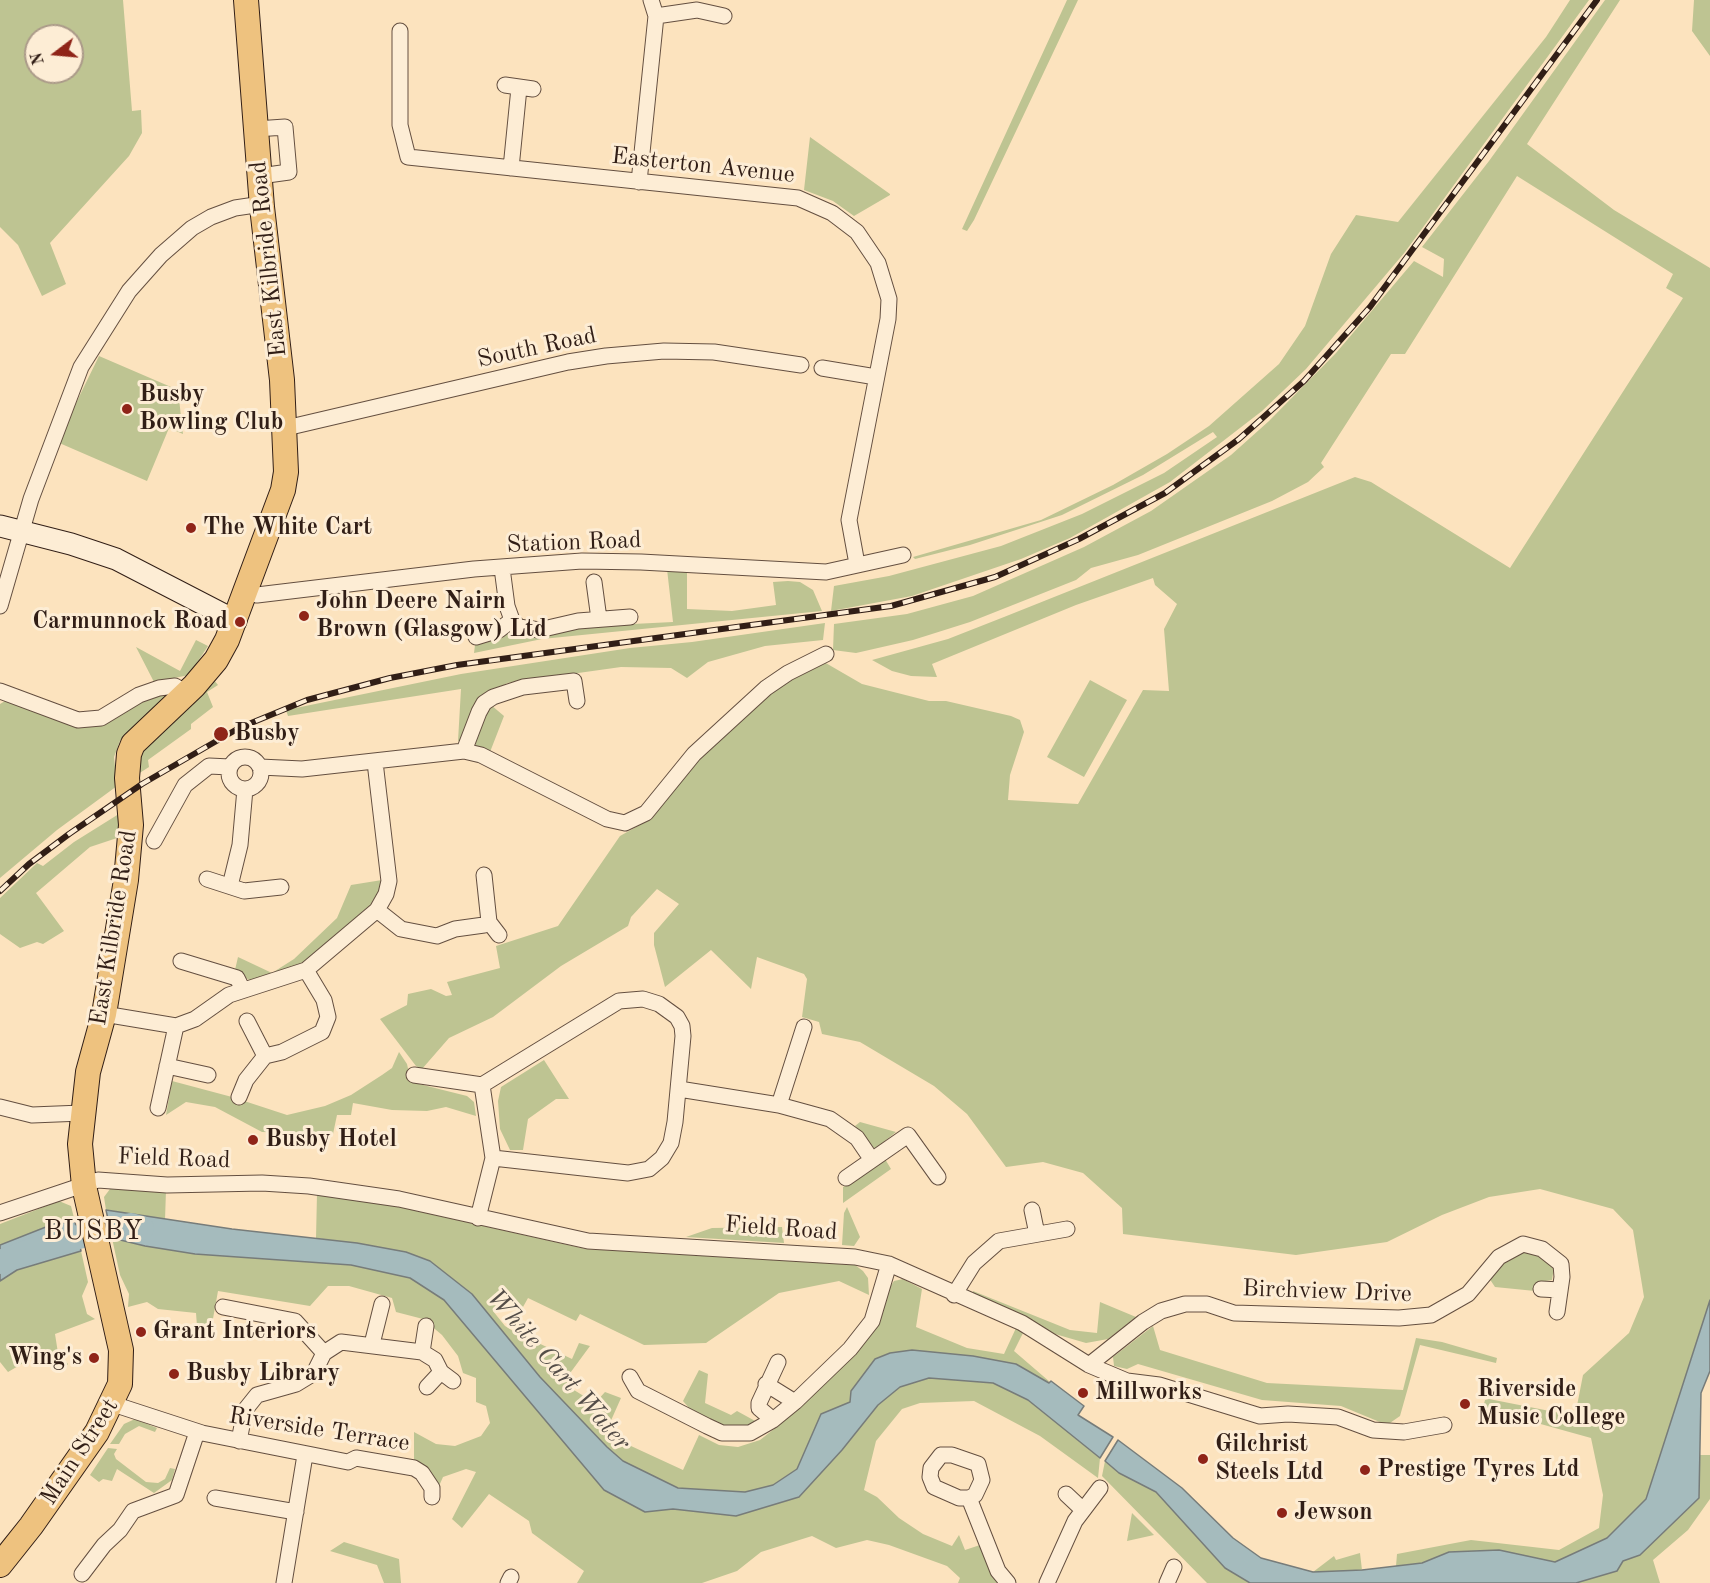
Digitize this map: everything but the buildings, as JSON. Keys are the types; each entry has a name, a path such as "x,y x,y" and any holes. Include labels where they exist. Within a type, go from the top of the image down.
{"main road":[{"name":"East Kilbride Road","path":"87,1196 80,1144 82,1113 88,1072 104,1014 130,843 127,763 133,744 187,693 216,660 236,621 283,490 286,472 286,428 262,204 246,0"},
{"path":"0,526 116,558 236,621"},
{"name":"Main Street","path":"0,1565 40,1514 97,1432 113,1404 120,1384 122,1366 87,1196"}],"street":[{"path":"639,182 656,16 651,0"},
{"path":"656,16 697,10 724,16"},
{"name":"Easterton Avenue","path":"399,31 400,125 408,157 798,198 847,222 878,263 889,299 888,319 849,520 857,564"},
{"path":"511,168 519,87"},
{"path":"0,606 21,532 81,367 129,291 161,255 192,228 211,217 235,208 262,204"},
{"name":"South Road","path":"286,428 568,362 606,356 664,351 714,352 801,365"},
{"path":"822,368 876,377"},
{"name":"Station Road","path":"247,591 257,595 582,561 826,572 903,555"},
{"path":"502,568 507,606 512,620 519,627 539,630 630,617"},
{"path":"594,582 599,620"},
{"path":"476,637 499,630 512,620"},
{"path":"260,766 302,769 464,751 481,755 607,819 625,823 646,813 694,754 766,688 788,672 826,654"},
{"path":"464,751 479,712 484,704 493,697 523,687 574,681 577,700"},
{"path":"0,691 78,720 102,718 139,696 159,688 175,686 187,693"},
{"path":"245,756 256,761 260,766 258,782 245,789 231,782 230,767 238,758 245,756"},
{"path":"104,1014 176,1026 195,1019 230,995 306,970 377,910 386,894 389,881 375,762"},
{"path":"154,841 185,785 209,766 230,767"},
{"path":"230,886 240,845 245,789"},
{"path":"484,875 489,922 499,935"},
{"path":"207,879 253,891 281,887"},
{"path":"377,910 400,929 437,936 455,929 489,922"},
{"path":"181,961 237,978 243,990"},
{"path":"239,1098 246,1080 265,1056 282,1052 322,1032 328,1017 324,1000 306,970"},
{"path":"414,1075 482,1085 613,1005 632,998 659,1004 676,1017 682,1026 679,1089 671,1143 662,1158 649,1168 628,1173 493,1158"},
{"path":"247,1021 265,1056"},
{"path":"158,1108 176,1026"},
{"path":"779,1105 804,1027"},
{"path":"167,1066 208,1075"},
{"path":"478,1218 493,1158 482,1085"},
{"path":"679,1089 779,1105 830,1119 857,1138 872,1160"},
{"path":"0,1107 32,1115 82,1113"},
{"path":"846,1178 908,1135 938,1177"},
{"name":"Field Road","path":"0,1214 87,1196 108,1179 167,1185 262,1183 309,1186 399,1199 588,1241 855,1257 889,1264 954,1295 1022,1323 1089,1365 1127,1381 1159,1385 1260,1416 1288,1414 1338,1417 1373,1430 1404,1432 1444,1425"},
{"path":"1032,1210 1037,1234"},
{"path":"954,1295 974,1263 989,1247 999,1241 1067,1229"},
{"name":"Birchview Drive","path":"1089,1365 1143,1322 1161,1311 1185,1304 1207,1304 1234,1313 1400,1318 1431,1315 1468,1294 1499,1257 1523,1244 1542,1249 1561,1264 1557,1312"},
{"path":"630,1377 638,1391 722,1433 750,1433 773,1420 795,1402 849,1349 872,1322 889,1264"},
{"path":"1541,1288 1560,1290"},
{"path":"372,1344 382,1304"},
{"path":"223,1307 295,1321 324,1353"},
{"path":"422,1352 426,1326"},
{"path":"239,1441 245,1410 257,1395 296,1384 314,1373 324,1353 341,1342 372,1344 422,1352 435,1360 447,1377 427,1387"},
{"path":"773,1420 759,1408 766,1384 778,1362"},
{"path":"766,1384 795,1402"},
{"name":"Riverside Terrace","path":"113,1404 197,1432 239,1441 348,1462 356,1458 414,1468 422,1473 432,1488 432,1497"},
{"path":"82,1574 104,1545 120,1530 133,1510 176,1495 197,1432"},
{"path":"284,1583 305,1455"},
{"path":"1047,1583 1075,1521 1100,1488"},
{"path":"1066,1494 1083,1510"},
{"path":"214,1498 296,1512"},
{"path":"969,1498 998,1571 1008,1583"},
{"path":"1167,1583 1174,1567"}],"green space":[{"path":"0,0 123,0 132,111 141,110 142,133 129,156 50,243 66,284 42,296 18,245 0,227"},
{"path":"1067,0 1078,0 974,220 967,231 962,229"},
{"path":"1570,0 1589,0 1405,252 1306,369 1262,411 1170,482 1070,538 1021,559 912,596 831,611 834,586 889,576 1001,546 1082,514 1164,473 1217,437 1213,432 1143,475 1062,515 970,545 915,559 913,557 1041,520 1113,485 1167,454 1209,426 1279,364 1305,326 1331,254 1356,215 1398,222 1546,37"},
{"path":"1605,0 1620,0 1527,144 1614,210 1710,268 1710,1300 1646,1499 1607,1538 1555,1562 1499,1550 1449,1552 1422,1563 1396,1566 1397,1554 1471,1540 1559,1550 1599,1528 1603,1495 1591,1438 1483,1408 1485,1400 1489,1399 1575,1416 1583,1375 1629,1333 1644,1297 1633,1230 1613,1209 1540,1189 1489,1197 1442,1215 1387,1242 1296,1255 1123,1234 1122,1208 1083,1173 1043,1162 1006,1167 967,1114 934,1086 860,1042 822,1034 819,1022 802,1017 807,979 804,974 757,957 751,989 711,950 665,987 654,945 654,933 679,904 657,889 631,917 628,926 561,966 493,1017 449,1038 422,1069 416,1066 380,1019 407,1005 408,994 431,989 446,996 452,995 447,982 500,968 496,946 558,926 620,836 645,822 689,768 780,684 824,662 862,684 929,701 946,701 1020,720 1024,732 1010,775 1008,800 1078,804 1143,690 1169,691 1164,629 1177,604 1155,585 1153,578 1076,605 932,664 937,677 911,676 892,671 872,660 948,639 1355,477 1371,482 1510,568 1683,298 1666,288 1673,274 1517,176 1405,354 1391,354 1321,463 1324,467 1308,482 1272,501 1138,555 1091,568 1076,580 970,622 913,640 856,653 833,650 834,624 907,614 973,596 1084,547 1151,511 1231,455 1269,421 1336,353 1414,261 1443,277 1444,259 1422,247 1489,161"},
{"path":"1694,0 1710,0 1710,56 1692,31"},
{"path":"810,137 890,195 854,216 833,201 804,190"},
{"name":"Busby Bowling Club","path":"99,356 178,390 183,434 169,428 147,481 57,442"},
{"path":"667,569 687,571 687,609 732,611 776,605 773,582 788,581 800,582 813,590 822,611 542,639 474,653 475,645 502,638 512,630 673,622"},
{"path":"825,623 823,640 765,646 708,662 687,678 671,668 621,667 507,683 489,695 464,742 458,741 461,689 288,716 286,710 461,674 630,648 692,642"},
{"path":"196,640 208,646 189,675 154,682 136,647 180,671"},
{"path":"214,680 218,685 207,692 213,707 191,724 191,729 148,760 149,767 138,774 146,744"},
{"path":"1090,680 1127,700 1084,777 1047,757"},
{"path":"172,692 148,718 120,741 114,757 117,786 57,830 0,878 0,704 5,701 70,723"},
{"path":"491,705 504,716 490,752 476,746 474,736"},
{"path":"122,812 120,837 90,847 36,893 64,931 43,944 37,942 20,948 0,934 0,898 37,863 43,866 74,842"},
{"path":"382,880 376,901 303,964 273,975 249,980 235,970 238,957 272,973 294,959 337,918 351,885"},
{"path":"399,1052 407,1064 411,1082 467,1096 474,1102 476,1116 446,1107 427,1111 392,1110 353,1103 351,1115 337,1115 333,1134 262,1132 215,1107 186,1102 166,1115 172,1081 287,1115 325,1106 351,1095 392,1068"},
{"path":"544,1060 569,1099 556,1099 528,1119 523,1150 510,1150 500,1129 498,1101 501,1087"},
{"path":"860,1122 896,1132 875,1149 855,1126"},
{"path":"885,1159 891,1169 843,1203 843,1187"},
{"path":"110,1189 166,1190 165,1220 106,1210 104,1197"},
{"path":"317,1194 363,1199 586,1249 855,1265 863,1271 868,1278 869,1295 839,1281 779,1293 706,1343 644,1345 580,1314 576,1321 528,1298 523,1307 499,1298 493,1311 505,1326 513,1331 572,1359 579,1343 590,1346 565,1380 574,1390 595,1403 605,1392 621,1398 605,1434 683,1470 699,1435 719,1445 738,1447 760,1440 778,1426 874,1331 880,1323 888,1290 894,1281 903,1279 922,1289 916,1327 967,1348 1004,1354 1016,1328 1024,1331 1014,1351 1050,1382 889,1353 875,1360 852,1391 850,1402 821,1414 797,1469 773,1485 745,1492 678,1488 623,1461 607,1447 540,1377 472,1294 430,1261 406,1252 316,1238"},
{"path":"59,1201 71,1206 75,1222 56,1223 0,1245 0,1224"},
{"path":"847,1207 860,1237 854,1246 842,1245 844,1213"},
{"path":"782,1227 784,1243 686,1237 712,1228"},
{"path":"112,1238 195,1254 351,1265 410,1278 444,1300 491,1355 645,1512 673,1509 736,1516 799,1497 842,1450 878,1405 900,1387 929,1378 993,1383 1028,1400 1100,1458 1098,1478 1040,1436 974,1401 920,1403 902,1409 876,1441 864,1490 877,1497 899,1518 923,1534 952,1546 959,1535 965,1550 980,1545 1002,1583 958,1583 960,1578 947,1566 889,1545 867,1540 836,1548 812,1536 761,1552 737,1571 702,1583 577,1583 584,1571 532,1533 529,1521 489,1494 462,1528 452,1519 476,1472 466,1469 443,1477 439,1486 414,1463 414,1432 436,1444 455,1446 481,1436 490,1423 486,1406 476,1402 476,1378 463,1373 458,1356 442,1335 423,1319 396,1312 392,1298 349,1286 328,1286 310,1306 218,1291 212,1324 197,1326 196,1313 158,1309 147,1302 128,1307 129,1294 120,1275"},
{"path":"81,1251 88,1282 82,1296 87,1314 95,1319 55,1334 58,1353 68,1364 65,1368 56,1370 44,1355 37,1355 8,1372 0,1362 0,1281 17,1270"},
{"path":"1530,1251 1540,1254 1554,1267 1552,1280 1539,1282 1535,1291 1495,1287 1489,1278 1508,1259"},
{"path":"973,1291 1070,1330 1097,1333 1100,1302 1136,1317 1108,1339 1086,1343 1055,1334 1025,1316 973,1296"},
{"path":"1153,1326 1160,1350 1267,1383 1403,1390 1416,1338 1442,1342 1497,1358 1496,1363 1420,1345 1400,1416 1387,1425 1341,1406 1262,1400 1138,1364 1127,1369 1114,1366 1113,1357"},
{"path":"699,1370 708,1374 705,1403 731,1415 737,1411 757,1422 753,1425 725,1428 695,1415 683,1401"},
{"path":"135,1419 157,1428 155,1432 139,1426 125,1434 119,1444 110,1444 124,1424"},
{"path":"108,1448 117,1449 114,1454 116,1459 146,1482 158,1483 165,1479 170,1468 175,1469 172,1480 154,1493 117,1469 112,1481 103,1479 99,1482 90,1475"},
{"path":"1700,1455 1710,1455 1710,1499 1688,1530 1653,1560 1660,1583 1576,1583 1617,1571 1623,1561 1640,1555 1699,1498"},
{"path":"1105,1461 1119,1473 1156,1492 1225,1568 1250,1583 1207,1583 1102,1476"},
{"path":"1132,1513 1154,1535 1127,1541"},
{"path":"344,1542 399,1559 401,1583 384,1583 377,1565 330,1551"},
{"path":"1360,1553 1362,1570 1313,1572 1334,1556 1336,1560"}],"shaded area":[{"path":"106,1210 232,1229 357,1243 406,1252 430,1261 472,1294 540,1377 607,1447 623,1461 678,1488 745,1492 773,1485 797,1469 821,1414 850,1402 851,1391 875,1359 890,1353 912,1350 973,1356 1016,1364 1049,1383 1051,1381 1084,1406 1078,1415 1113,1437 1100,1458 1028,1400 993,1383 929,1378 900,1387 878,1405 842,1450 799,1497 736,1516 673,1509 645,1512 604,1490 444,1300 410,1278 351,1265 195,1254 145,1246 112,1238"},
{"path":"75,1222 81,1251 17,1270 0,1281 0,1245 56,1223"},
{"path":"1710,1300 1710,1371 1701,1393 1699,1498 1640,1555 1623,1561 1617,1571 1576,1583 1250,1583 1225,1568 1156,1492 1119,1473 1105,1461 1118,1440 1182,1488 1233,1538 1261,1558 1313,1572 1362,1570 1422,1563 1449,1552 1499,1550 1555,1562 1607,1538 1646,1499"}],"waterway":[{"name":"White Cart Water","path":"0,1262 48,1244 131,1225 142,1228"}],"railway":[{"path":"0,891 29,864 142,784 239,728 307,700 390,678 457,665 891,606 995,577 1079,539 1165,493 1239,439 1304,381 1370,307 1597,0"}],"place":[{"name":"Busby Bowling Club","path":"127,409"},
{"name":"The White Cart","path":"191,528"},
{"name":"John Deere Nairn Brown (Glasgow) Ltd","path":"304,616"},
{"name":"Carmunnock Road","path":"240,622"},
{"name":"Busby","path":"221,734"},
{"name":"Busby Hotel","path":"253,1140"},
{"name":"Grant Interiors","path":"141,1332"},
{"name":"Wing's","path":"94,1358"},
{"name":"Busby Library","path":"174,1374"},
{"name":"Millworks","path":"1083,1393"},
{"name":"Riverside Music College","path":"1465,1404"},
{"name":"Gilchrist Steels Ltd","path":"1203,1459"},
{"name":"Prestige Tyres Ltd","path":"1365,1470"},
{"name":"Jewson","path":"1282,1513"}],"district":[{"name":"BUSBY","path":"94,1232"}]}
